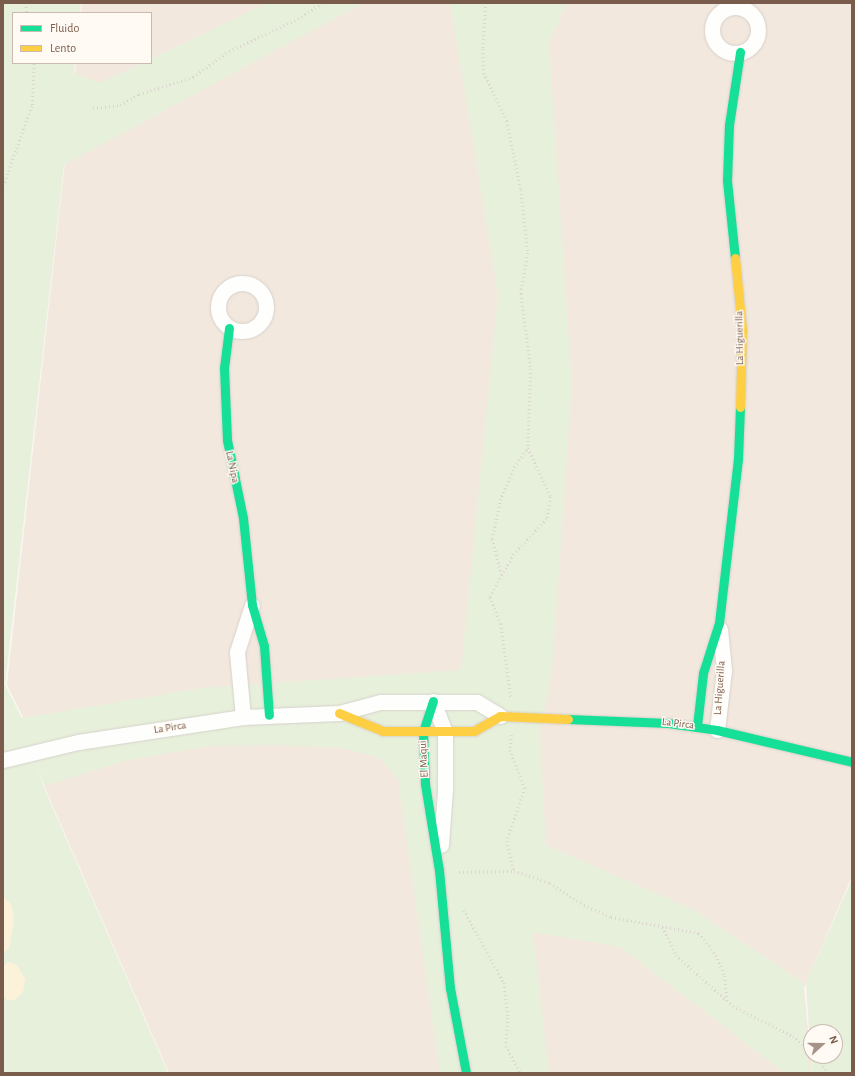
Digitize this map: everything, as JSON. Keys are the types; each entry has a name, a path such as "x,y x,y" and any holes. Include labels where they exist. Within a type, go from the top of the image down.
{"street":[{"name":"La Higuerilla","path":"697,726 703,673 719,623 738,459 742,330 727,181 729,126 740,52"},
{"name":"La Nipa","path":"229,328 224,368 227,440 243,518 252,605 264,646 269,715"},
{"name":"La Nipa","path":"243,717 237,652 252,605"},
{"name":"La Higuerilla","path":"717,730 724,670 719,623"},
{"name":"La Pirca","path":"3,760 78,742 243,717 339,712 380,702 432,701 477,702 507,716 614,719 697,726 852,762"},
{"name":"El Maqui","path":"432,701 423,732 425,784 439,870 450,988 466,1073"},
{"name":"El Maqui","path":"432,701 445,732 445,790 439,870"},
{"name":"La Pirca","path":"339,712 383,731 423,732 474,731 507,716"}],"path":[{"path":"93,108 120,105 139,94 193,77 229,51 298,19 322,3"},
{"path":"486,3 482,49 484,73 507,121 521,190 528,253 521,294 531,369 528,448 551,497 547,518 514,554 490,597 501,624 510,750 525,788 507,841 514,871"},
{"path":"3,186 32,105 34,64"},
{"path":"502,575 492,540 500,500 514,467 528,448"},
{"path":"439,870 460,872 514,871 550,883 584,905 611,917 698,933 716,955 725,976 727,1001"},
{"path":"460,872 461,878"},
{"path":"464,905 464,912 489,951 504,983 508,1018 506,1046 521,1073"},
{"path":"663,926 676,955 727,1001 794,1036 803,1044"},
{"path":"822,1064 826,1070"}],"shaded area":[{"path":"82,3 852,3 852,876 804,988 807,1024 803,1024 803,1064 811,1064 812,1073 169,1073 45,788 24,719 7,685 76,64 152,64 152,12 81,12"}],"green space":[{"path":"3,3 81,3 80,12 12,12 12,64 75,64 74,73 100,83 141,64 152,64 152,59 267,3 363,3 64,165 5,685 22,718 201,688 461,670 498,295 450,3 567,3 549,43 572,384 552,672 540,734 546,845 692,909 803,982 806,1024 803,1024 803,1064 808,1064 809,1073 785,1073 620,947 533,932 549,1073 440,1073 398,779 380,758 342,748 272,745 209,746 124,761 45,786 38,768 44,788 168,1073 3,1073"},
{"path":"852,879 852,1073 812,1073 811,1064 843,1064 843,1024 809,1024 806,983"}],"sand":[{"path":"5,898 12,906 14,921 9,949 3,953 3,899"},
{"path":"8,962 16,964 25,979 23,992 15,1000 7,1000 3,996 3,966"}],"traffic: fast":[{"path":"735,258 727,181 729,125 740,52"},
{"path":"229,328 224,368 227,440 243,518 252,605 264,646 269,715"},
{"path":"697,726 703,673 719,623 738,459 740,407"},
{"path":"433,701 423,732 425,784 439,870 450,988 466,1073"},
{"path":"568,719 668,723 717,730 852,762"}],"traffic: slow":[{"path":"735,258 742,330 740,407"},
{"path":"339,713 383,731 474,731 500,716 568,719"}]}
